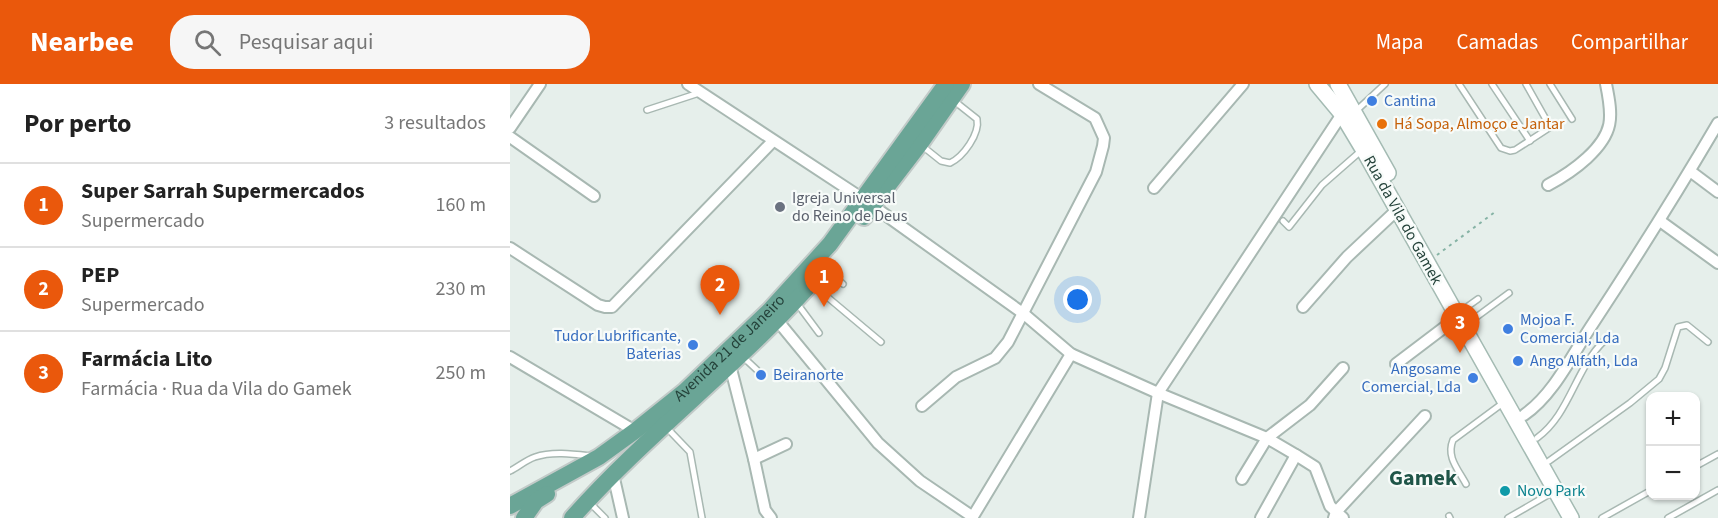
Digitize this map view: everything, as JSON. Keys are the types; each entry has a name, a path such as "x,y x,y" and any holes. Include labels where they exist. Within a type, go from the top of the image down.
{"main road":[{"name":"Avenida 21 de Janeiro","path":"572,518 612,474 777,320 812,283 949,91 962,84"},
{"name":"Rua da Vila do Gamek","path":"1317,84 1348,109 1435,256 1505,402 1571,518"},
{"name":"Rua da Vila do Gamek","path":"1338,84 1363,149 1524,415 1581,518"},
{"name":"Avenida 21 de Janeiro","path":"510,506 599,457 685,391 770,310 920,144 949,91"},
{"path":"524,518 536,501 599,457"},
{"path":"564,518 590,497"}],"street":[{"path":"510,128 540,84"},
{"path":"688,84 868,203 1024,314 1071,354 1267,438 1296,455 1314,468 1330,506 1338,516 1425,416"},
{"path":"922,406 956,377 995,358 1008,342 1096,172 1104,138 1095,118 1039,84"},
{"path":"1154,188 1243,84"},
{"path":"1548,185 1571,173 1601,145 1610,124 1610,104 1606,84"},
{"path":"1138,518 1158,393 1348,109"},
{"path":"1524,415 1533,409 1554,383 1660,221 1718,123"},
{"path":"510,137 594,196"},
{"path":"510,248 598,304 612,307 773,141"},
{"path":"1690,171 1718,192"},
{"path":"1303,307 1347,257 1398,209"},
{"path":"1660,221 1718,263"},
{"path":"1396,364 1464,316"},
{"path":"777,320 878,442 920,481 972,518 1071,354"},
{"path":"510,357 635,431"},
{"path":"735,360 765,510 771,518"},
{"path":"1242,478 1267,438 1310,405 1343,368"},
{"path":"754,459 786,444"},
{"path":"1261,518 1296,455"},
{"path":"612,474 623,518"}],"lane":[{"path":"1346,84 1348,109 1385,84"},
{"path":"1459,84 1501,148 1510,151 1530,141 1547,130 1549,126 1526,84"},
{"path":"1492,84 1530,141"},
{"path":"1550,84 1572,119"},
{"path":"920,144 941,161 950,163 957,160 976,132 977,119 949,91"},
{"path":"647,110 700,92"},
{"path":"1283,221 1289,227 1327,180 1363,149"},
{"path":"824,268 843,284"},
{"path":"812,283 881,342"},
{"path":"1464,316 1509,293"},
{"path":"1464,316 1478,299"},
{"path":"795,301 819,333"},
{"path":"1549,460 1630,403 1659,379 1665,368 1678,327 1688,325 1708,342"},
{"path":"1537,438 1549,429 1597,348 1604,341"},
{"path":"735,360 757,370"},
{"path":"1466,484 1450,457 1453,440 1505,402"},
{"path":"665,425 690,452 702,518"},
{"path":"510,471 541,455 568,454 599,457"},
{"path":"1700,463 1718,454"},
{"path":"1508,518 1556,490"},
{"path":"1668,518 1718,490"},
{"path":"1602,518 1646,493"},
{"path":"590,497 605,518"}],"path":[{"path":"1435,256 1495,212"}],"place":[{"name":"Cantina","path":"1372,101"},
{"name":"Há Sopa, Almoço e Jantar","path":"1382,124"},
{"name":"Igreja Universal do Reino de Deus","path":"780,207"},
{"name":"Super Sarrah Supermercados","path":"824,307"},
{"name":"PEP","path":"720,315"},
{"name":"Mojoa F. Comercial, Lda","path":"1508,329"},
{"name":"Tudor Lubrificante, Baterias","path":"693,345"},
{"name":"Farmácia Lito","path":"1460,353"},
{"name":"Ango Alfath, Lda","path":"1518,361"},
{"name":"Beiranorte","path":"761,375"},
{"name":"Angosame Comercial, Lda","path":"1473,378"},
{"name":"Novo Park","path":"1505,491"}],"district":[{"name":"Gamek","path":"1423,478"}]}
